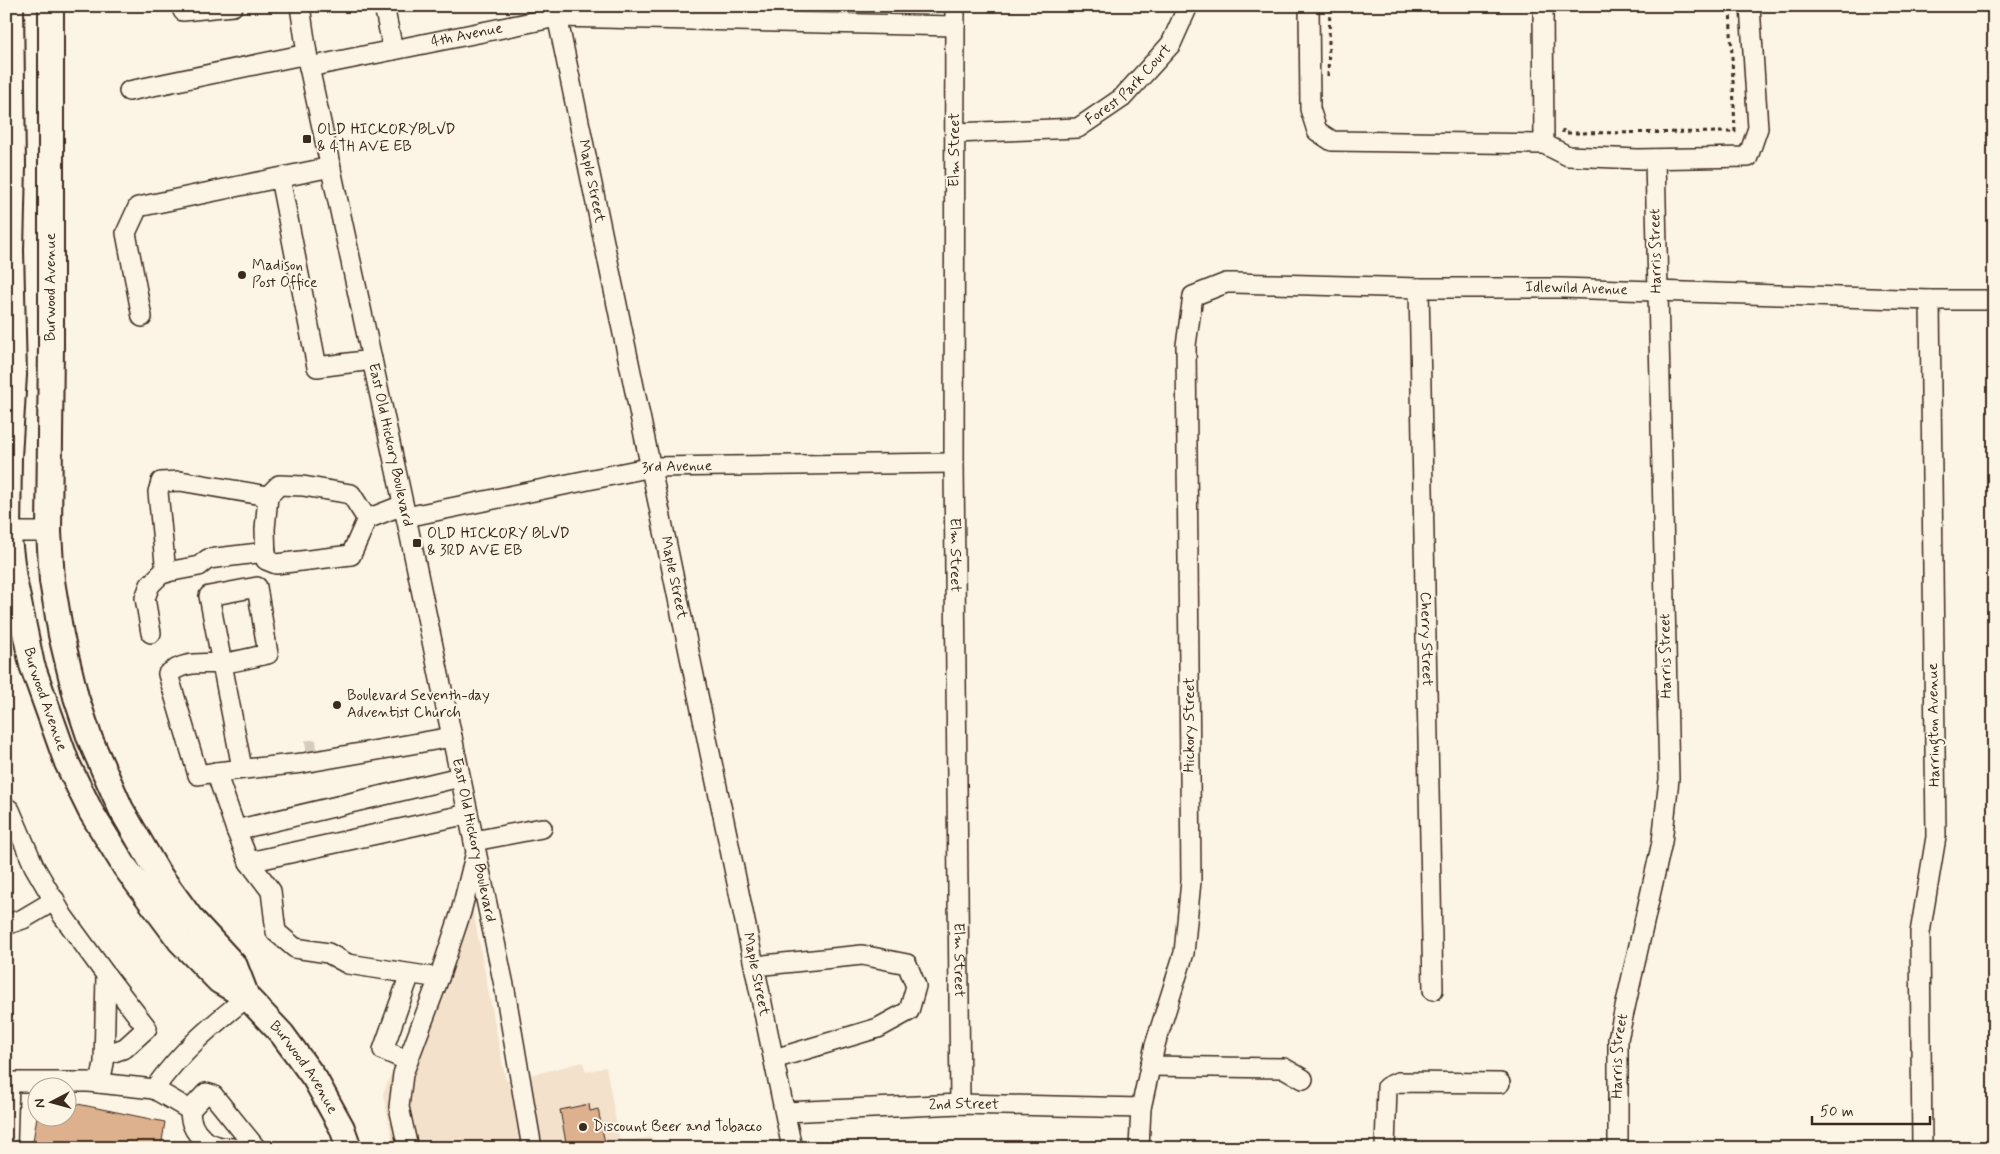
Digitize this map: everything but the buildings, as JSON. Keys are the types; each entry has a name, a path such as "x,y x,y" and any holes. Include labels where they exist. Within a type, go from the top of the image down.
{"main road":[{"name":"Burwood Avenue","path":"11,6 13,166 11,250 14,375 7,532 14,578 32,665 67,763 91,812 125,867 180,940 219,981 247,997 282,1034 316,1079 342,1128 349,1148"},
{"name":"Burwood Avenue","path":"51,6 49,532 52,581 61,635 76,698 90,739 121,808 158,873 190,917 235,966 247,997"}],"street":[{"path":"181,6 182,11 233,6"},
{"name":"East Old Hickory Boulevard","path":"300,6 308,61 405,511 505,990 532,1148"},
{"path":"384,6 393,50"},
{"name":"Elm Street","path":"955,6 954,462 960,1104"},
{"name":"Forest Park Court","path":"955,133 1078,128 1122,98 1165,51 1171,44 1188,6"},
{"path":"1310,6 1310,109 1317,131 1332,141 1544,144 1568,156 1655,159 1748,157 1758,128 1750,6"},
{"path":"1543,6 1544,144"},
{"name":"4th Avenue","path":"129,91 308,61 393,50 556,12 955,26"},
{"name":"Maple Street","path":"556,12 792,1148"},
{"name":"Harris Street","path":"1618,1148 1618,1039 1662,842 1669,779 1655,159"},
{"path":"142,317 126,232 138,207 331,167"},
{"path":"280,178 317,367 372,360"},
{"name":"Idlewild Avenue","path":"1193,296 1226,283 1419,288 1561,288 1930,300 1994,300"},
{"name":"Cherry Street","path":"1419,288 1433,990"},
{"name":"Hickory Street","path":"1140,1148 1141,1108 1150,1066 1155,1044 1184,953 1191,881 1186,345 1193,296"},
{"name":"Harrington Avenue","path":"1922,1148 1920,934 1936,837 1930,300"},
{"name":"3rd Avenue","path":"367,519 652,467 954,462"},
{"path":"166,573 158,492 161,482 180,481 268,496"},
{"path":"279,485 303,486 351,494 367,519 352,555 276,564 266,560 265,529 268,496 279,485"},
{"path":"7,532 49,532"},
{"path":"151,633 145,598 150,585 162,574 199,566 208,559 266,552"},
{"path":"242,768 222,663 191,664 178,667 168,674 198,775 242,768 289,764 452,737"},
{"path":"289,764 312,749 342,756"},
{"path":"216,772 249,862 271,890 276,932 295,948 328,953 348,964 439,978"},
{"path":"236,830 460,777"},
{"path":"6,807 10,810 34,866 63,916 147,1028 125,1048 104,1055"},
{"path":"249,862 468,814"},
{"path":"408,1148 399,1107 403,1074 431,1003 461,912 475,847 542,828"},
{"path":"6,925 23,919 55,900"},
{"path":"755,966 862,955 907,964 916,986 909,1011 878,1028 774,1059"},
{"path":"408,1061 384,1050 410,974"},
{"path":"100,1083 104,1055 106,975"},
{"path":"403,995 431,1003"},
{"path":"154,1089 173,1063 194,1040 247,997"},
{"path":"1150,1066 1284,1068 1303,1079"},
{"path":"7,1148 8,1082 100,1083 154,1089 190,1110"},
{"path":"1385,1148 1387,1087 1398,1082 1500,1083"},
{"path":"190,1110 206,1093 213,1095 256,1148"},
{"name":"2nd Street","path":"785,1112 960,1104 1141,1108"},
{"path":"190,1110 192,1124 203,1139 219,1148 233,1148"}],"path":[{"path":"1328,81 1330,6"},
{"path":"1563,133 1736,132 1730,6"}],"shaded area":[{"path":"470,895 506,1081 583,1062 586,1072 606,1067 620,1142 652,1137 654,1148 394,1148 383,1094 439,957 453,899"}],"tunnel":[{"path":"306,750 317,749"}],"place":[{"name":"OLD HICKORYBLVD & 4TH AVE EB","path":"307,139"},
{"name":"Madison Post Office","path":"242,275"},
{"name":"OLD HICKORY BLVD & 3RD AVE EB","path":"417,543"},
{"name":"Boulevard Seventh-day Adventist Church","path":"337,705"},
{"name":"Discount Beer and Tobacco","path":"583,1127"}]}
